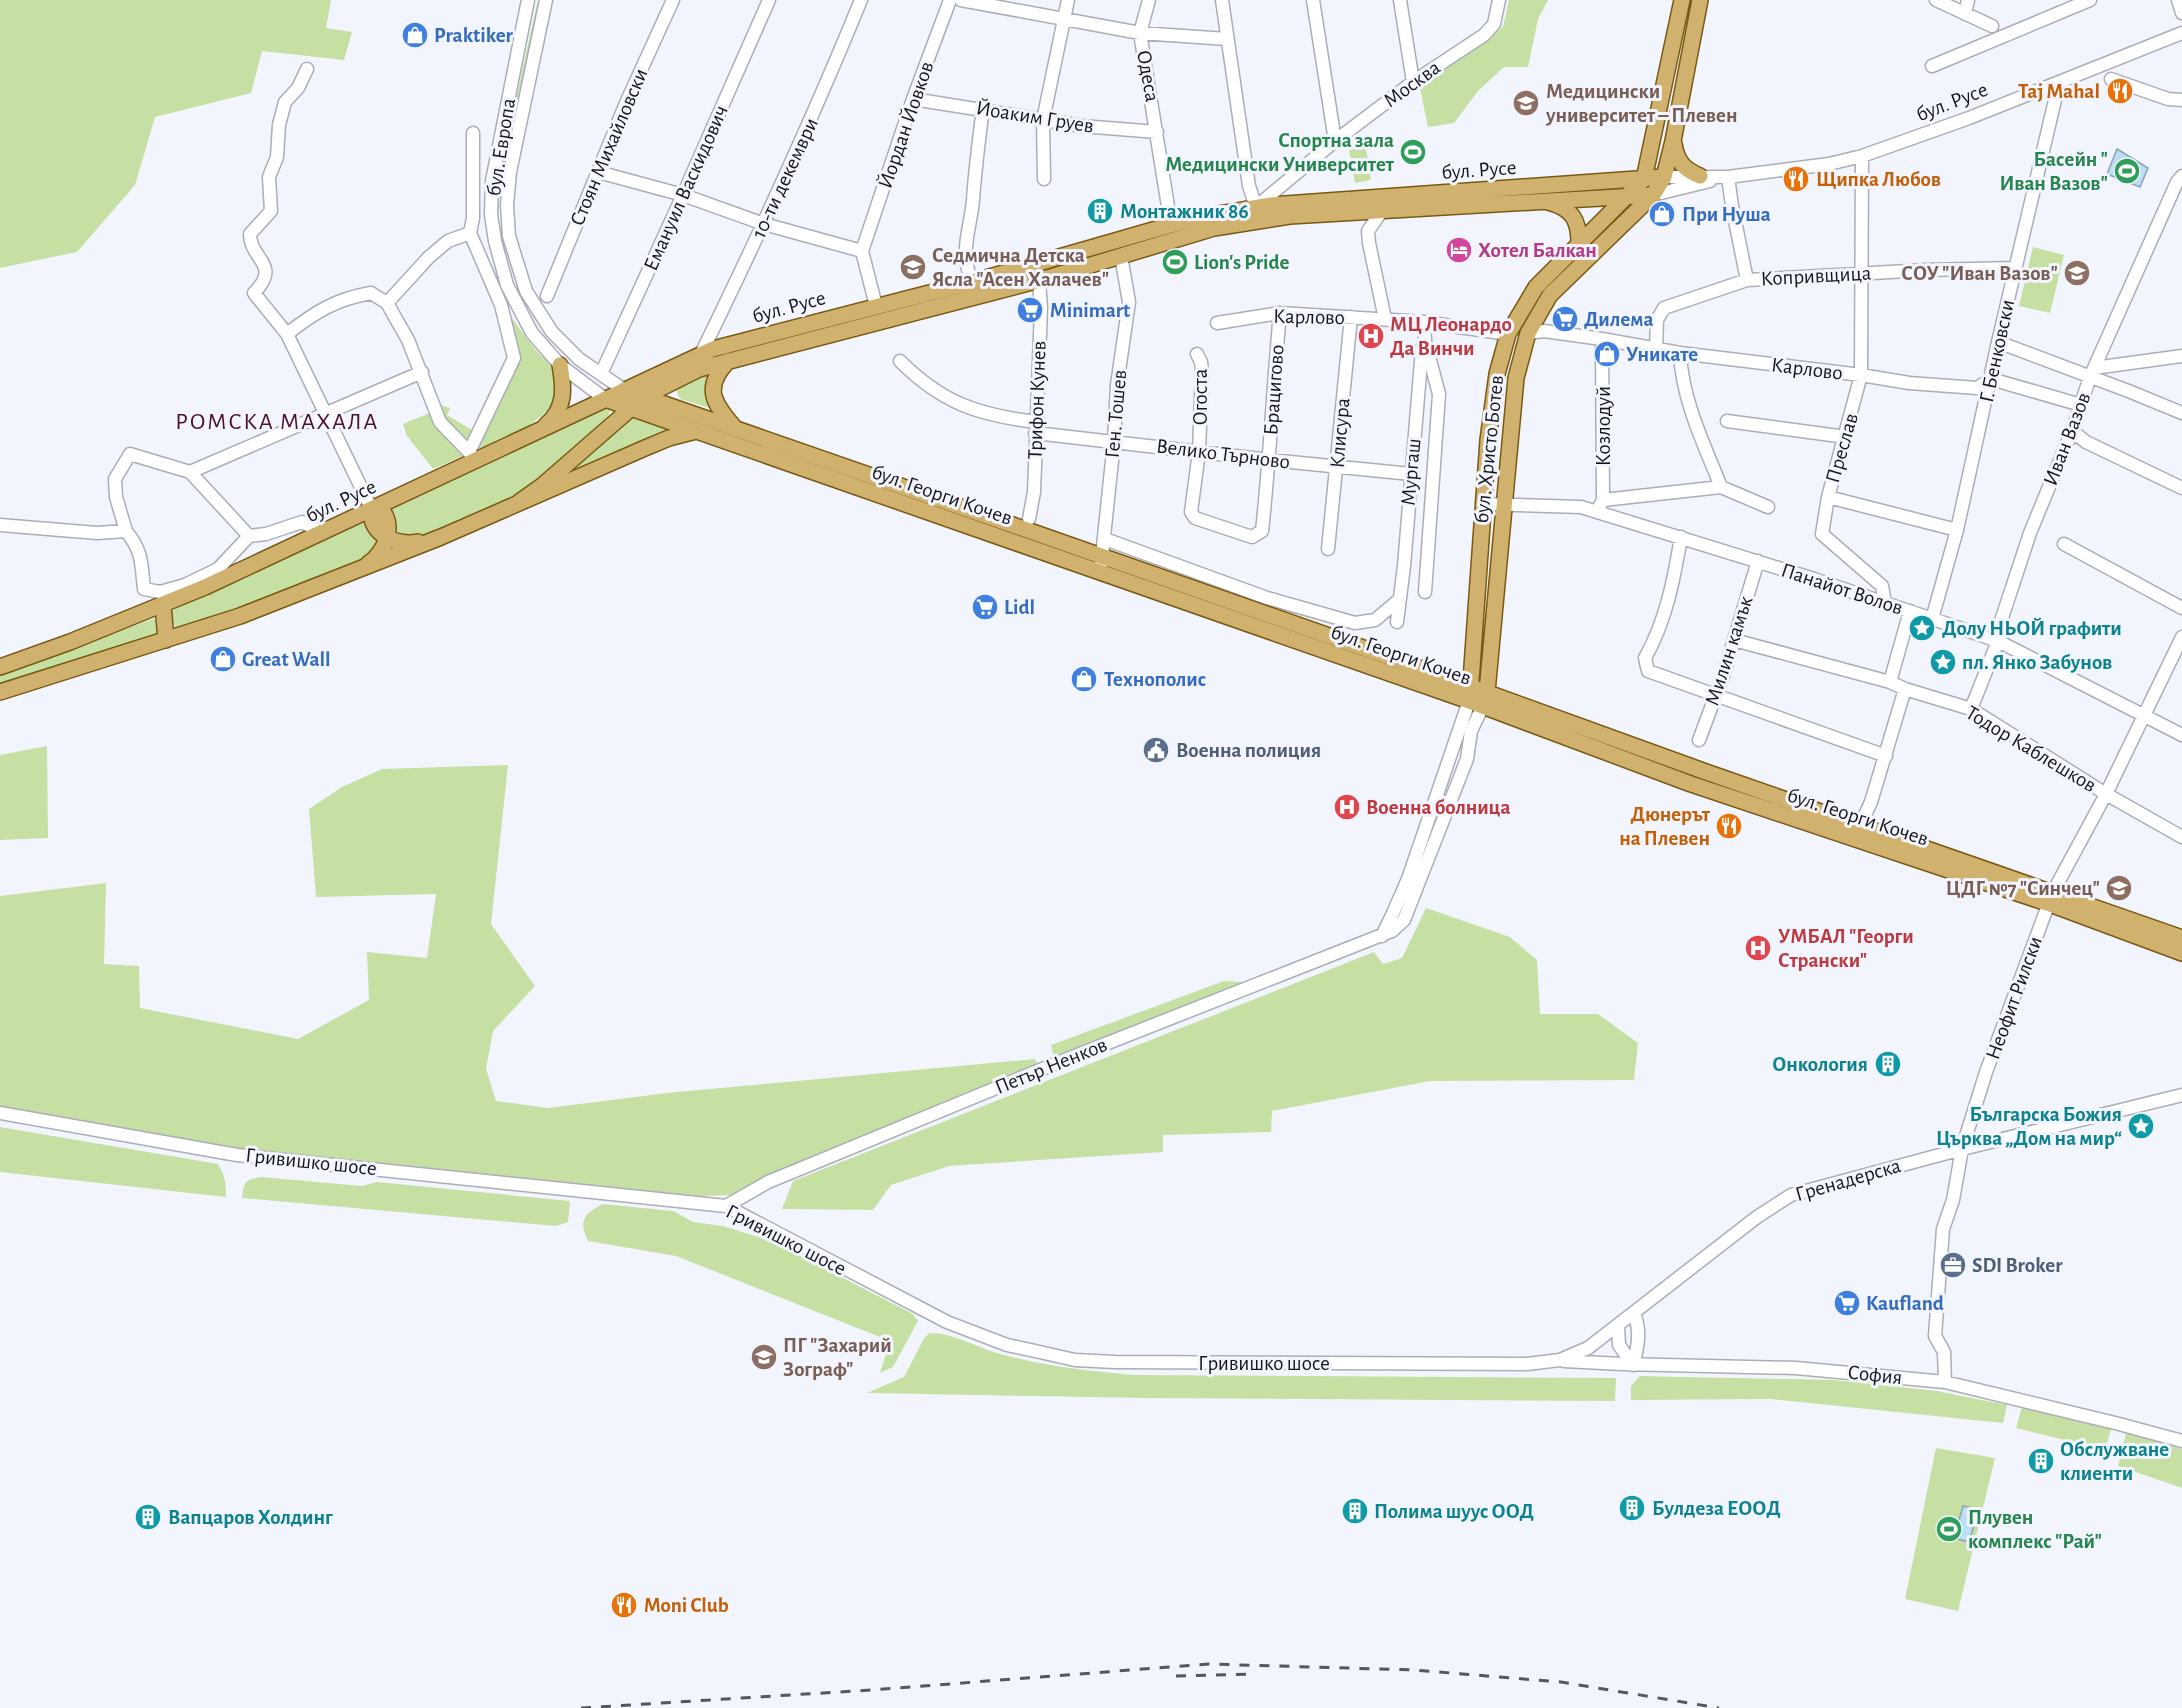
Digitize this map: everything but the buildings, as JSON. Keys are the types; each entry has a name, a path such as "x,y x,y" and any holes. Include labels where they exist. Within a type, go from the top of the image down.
{"main road":[{"path":"1644,179 1682,0"},
{"name":"бул. Христо Ботев","path":"1478,696 1503,504 1516,378 1528,333 1550,295 1653,195 1664,177 1700,0"},
{"path":"1673,141 1678,161 1688,171 1700,176"},
{"name":"бул. Русе","path":"519,502 543,485 645,396 699,369 729,360 1039,280 1214,228 1289,210 1664,177"},
{"name":"бул. Христо Ботев","path":"1478,696 1488,440 1497,374 1508,334 1536,287 1644,179"},
{"name":"бул. Русе","path":"0,667 163,605 372,510 472,457 540,430 701,354 726,345 972,282 1171,225 1256,207 1381,212 1539,200 1653,195"},
{"path":"1539,200 1562,207 1575,218 1579,227 1579,243"},
{"path":"729,360 717,375 713,393 718,409 734,427"},
{"path":"540,430 553,419 561,405 563,381 560,365"},
{"name":"бул. Георги Кочев","path":"624,390 1192,589 1478,696 1690,784 1856,832 2052,898 2182,938"},
{"name":"бул. Георги Кочев","path":"605,399 1099,572 1478,696"},
{"name":"бул. Русе","path":"0,692 240,616 441,537 669,438 696,431"},
{"path":"347,575 373,560 387,538 388,528 385,515 382,511 372,510"},
{"path":"387,538 408,544 441,537"},
{"path":"163,605 166,640"},
{"name":"бул. Георги Кочев","path":"2052,898 2182,953"}],"street":[{"name":"бул. Европа","path":"528,0 495,164 491,199 497,255 512,298 532,333 560,365 605,399"},
{"name":"бул. Европа","path":"546,0 510,172 507,205 509,236 526,291 542,318 568,350 624,390"},
{"name":"Стоян Михайловски","path":"548,296 626,103 674,0"},
{"name":"Емануил Васкидович","path":"601,374 769,0"},
{"name":"10-ти декември","path":"701,354 765,224 861,0"},
{"name":"Йордан Йовков","path":"862,251 913,99 950,0"},
{"path":"961,0 1140,33 1227,39"},
{"path":"1044,179 1043,120 1068,0"},
{"name":"Одеса","path":"1149,0 1140,33 1171,225"},
{"path":"1222,0 1249,186 1256,207"},
{"path":"1313,0 1335,141"},
{"path":"1400,0 1413,82"},
{"name":"Москва","path":"1256,207 1335,141 1413,82 1484,35 1494,24 1499,0"},
{"path":"1936,0 1992,26"},
{"path":"1965,14 1968,0"},
{"path":"1932,66 2090,0"},
{"path":"2178,0 2182,13"},
{"name":"бул. Русе","path":"1653,195 1728,177 1818,166 1862,156 1910,141 2182,33"},
{"path":"307,69 298,88 285,102 279,125 277,157 269,177 271,211 250,234 250,240 266,272 264,283 254,292 287,334 372,510"},
{"path":"2111,79 2168,99 2182,100"},
{"name":"Г. Бенковски","path":"1932,619 1957,530 1998,342 2059,83"},
{"name":"Йоаким Груев","path":"913,99 983,108 1082,126 1157,132"},
{"path":"972,282 966,268 964,251 973,201 983,108"},
{"path":"287,334 328,305 349,297 371,293 387,303 408,340 440,422 472,457 514,357 501,305 470,233 473,218 473,133"},
{"name":"Преслав","path":"1862,156 1861,375 1828,497 1822,534 1882,586 1885,603"},
{"path":"598,172 683,195 765,224 862,251 876,306"},
{"name":"бул. Русе","path":"1664,177 1728,177"},
{"path":"1728,177 1747,280"},
{"name":"Иван Вазов","path":"1971,709 1998,641 1999,627 2030,533 2072,431 2092,373 2180,181"},
{"path":"1286,183 1289,210"},
{"path":"1381,212 1368,231 1385,319"},
{"path":"387,303 429,257 448,241 470,233"},
{"name":"Ген. Тошев","path":"1099,572 1105,539 1117,385 1129,302 1121,256"},
{"name":"Копривщица","path":"1656,349 1657,320 1664,308 1747,280 1863,273 2015,268"},
{"name":"Трифон Кунев","path":"1029,519 1034,492 1041,308 1039,280"},
{"name":"Карлово","path":"1218,322 1280,313 1424,322 1508,334"},
{"name":"Брацигово","path":"1191,512 1195,518 1252,537 1262,531 1270,460 1273,384 1280,313"},
{"name":"Клисура","path":"1328,549 1351,317"},
{"name":"Мургаш","path":"1397,622 1422,349 1425,340 1424,322"},
{"name":"Карлово","path":"1528,333 1544,331 1680,353 1909,383 1977,388 1991,379"},
{"name":"Козлодуй","path":"1600,505 1602,339"},
{"path":"1425,340 1439,394 1425,592"},
{"path":"1998,342 2092,373 2182,413"},
{"path":"1680,353 1686,396 1721,487"},
{"name":"Огоста","path":"1191,512 1199,452 1202,371 1197,354"},
{"path":"2092,373 2182,356"},
{"name":"Велико Търново","path":"900,361 933,391 983,413 1036,428 1114,442 1411,474"},
{"path":"190,472 422,372"},
{"path":"1991,379 2081,405"},
{"path":"1727,421 1846,437"},
{"path":"2072,431 2086,441 2182,488"},
{"path":"249,536 190,472 130,454 115,478 116,497 126,531 136,543 140,553 144,589 160,592 185,585 218,569 249,536 266,534 302,522 323,532"},
{"path":"1600,505 1721,487 1768,507"},
{"path":"1828,497 1957,530"},
{"name":"Панайот Волов","path":"1484,504 1581,507 1600,505 1681,537 1998,641 2145,714 2182,735"},
{"path":"0,525 97,532 126,531"},
{"path":"1681,537 1673,585 1655,640 1645,658 1648,671 1886,756"},
{"path":"1105,539 1267,598 1355,622 1375,620 1400,598"},
{"path":"2064,544 2182,608"},
{"name":"Милин камък","path":"1699,740 1734,640 1758,561"},
{"path":"1174,564 1192,589"},
{"path":"1890,682 1910,611"},
{"name":"Неофит Рилски","path":"1945,1382 1944,1352 1935,1336 1943,1229 1953,1200 1962,1149 1986,1072 2052,898 2106,794 2182,637"},
{"name":"Тодор Каблешков","path":"1734,640 1890,682 1905,689 1971,709 2106,794 2182,837"},
{"path":"1856,832 1871,802 1905,689"},
{"name":"Петър Ненков","path":"726,1206 779,1177 1052,1065 1392,931 1404,920 1467,759 1478,696"},
{"name":"Гренадерска","path":"1560,1360 1588,1348 1757,1217 1791,1195 1962,1149 2182,1095"},
{"name":"Гривишко шосе","path":"0,1113 237,1155 726,1206 947,1323 1007,1345 1075,1360 1504,1364 1544,1363 1560,1360"},
{"path":"1633,1365 1638,1333 1634,1313"},
{"path":"1618,1326 1619,1345 1633,1365"},
{"name":"София","path":"1560,1360 1633,1365 1796,1368 1945,1382 2182,1441"}],"green space":[{"path":"0,0 331,0 326,28 352,32 344,60 262,51 251,93 155,117 135,185 77,252 0,268"},
{"path":"1509,0 1548,0 1538,19 1528,67 1504,67 1478,91 1454,123 1428,127 1420,88 1503,27"},
{"path":"537,4 539,4 506,191 525,295 603,380 602,382 577,366 556,347 539,325 524,301 506,248 501,191 504,157"},
{"path":"1365,142 1371,180 1355,183 1348,145"},
{"path":"2033,247 2064,255 2050,313 2019,306"},
{"path":"504,306 536,351 553,369 554,397 546,412 538,419 508,437 480,448 477,445 517,362"},
{"path":"710,371 713,409 680,399 676,390 680,385"},
{"path":"441,405 450,408 447,415 472,430 465,455 433,469 407,436 403,424 432,412"},
{"path":"608,407 610,411 608,416 545,476 502,506 416,538 395,537 392,508"},
{"path":"634,417 666,427 666,431 567,474 629,419"},
{"path":"363,522 379,540 378,545 365,558 296,589 239,609 176,628 172,621 172,612 178,606"},
{"path":"153,619 158,620 159,638 0,689 0,675"},
{"path":"47,746 48,838 0,840 0,755"},
{"path":"508,765 491,924 535,986 493,1031 486,1069 496,1101 548,1108 667,1093 1035,1059 1041,1073 738,1195 700,1196 239,1150 0,1109 0,896 106,883 104,964 139,966 140,1008 298,1039 369,1000 367,952 427,958 436,894 316,897 309,809 342,787 382,769"},
{"path":"1426,908 1510,937 1537,960 1540,1014 1598,1014 1638,1043 1634,1080 1430,1081 1272,1111 1271,1132 1163,1135 1163,1152 949,1166 891,1185 873,1210 782,1209 793,1181 1374,952 1383,964 1402,958"},
{"path":"1224,981 1244,982 1245,989 1055,1062 1051,1045"},
{"path":"0,1127 218,1164 225,1180 226,1197 0,1172"},
{"path":"261,1177 362,1186 377,1182 570,1201 568,1222 556,1226 242,1198 246,1182"},
{"path":"603,1204 673,1211 693,1222 723,1226 771,1241 913,1314 918,1321 893,1367 880,1373 890,1341 676,1256 588,1241 583,1228 585,1218 591,1211"},
{"path":"929,1333 948,1335 1000,1354 1033,1362 1133,1375 1616,1378 1615,1401 1145,1398 867,1393 904,1377"},
{"path":"1640,1376 1834,1380 1937,1391 2007,1405 2003,1423 1770,1399 1631,1400 1631,1386"},
{"path":"2022,1407 2111,1429 2105,1450 2016,1428"},
{"path":"2126,1433 2182,1449 2182,1488 2118,1466"},
{"name":"Плувен комплекс \"Рай\"","path":"1936,1448 1995,1458 1958,1611 1905,1599"}],"water":[{"name":"Басейн \" Иван Вазов\"","path":"2117,149 2148,168 2140,187 2107,174"},
{"path":"1963,1506 1979,1509 1969,1542 1954,1538"}],"railway":[{"path":"581,1708 871,1690 1209,1664 1414,1670 1561,1682 1719,1708"},
{"path":"1176,1676 1251,1674"}],"place":[{"name":"Praktiker","path":"415,35"},
{"name":"Taj Mahal","path":"2120,91"},
{"name":"Медицински университет – Плевен","path":"1526,103"},
{"name":"Спортна зала Медицински Университет","path":"1413,152"},
{"name":"Басейн \" Иван Вазов\"","path":"2127,171"},
{"name":"Щипка Любов","path":"1796,179"},
{"name":"Монтажник 86","path":"1100,211"},
{"name":"При Нуша","path":"1662,214"},
{"name":"Хотел Балкан","path":"1459,250"},
{"name":"Lion's Pride","path":"1175,262"},
{"name":"Седмична Детска Ясла \"Асен Халачев\"","path":"913,267"},
{"name":"СОУ \"Иван Вазов\"","path":"2077,273"},
{"name":"Minimart","path":"1030,310"},
{"name":"Дилема","path":"1565,319"},
{"name":"МЦ Леонардо Да Винчи","path":"1371,336"},
{"name":"Уникате","path":"1607,354"},
{"name":"Lidl","path":"985,607"},
{"name":"Долу НЬОЙ графити","path":"1922,628"},
{"name":"Great Wall","path":"223,659"},
{"name":"пл. Янко Забунов","path":"1943,662"},
{"name":"Технополис","path":"1084,679"},
{"name":"Военна полиция","path":"1156,750"},
{"name":"Военна болница","path":"1347,807"},
{"name":"Дюнерът на Плевен","path":"1729,826"},
{"name":"ЦДГ №7 \"Синчец\"","path":"2119,888"},
{"name":"УМБАЛ \"Георги Странски\"","path":"1758,948"},
{"name":"Онкология","path":"1888,1064"},
{"name":"Българска Божия Църква „Дом на мир“","path":"2141,1126"},
{"name":"SDI Broker","path":"1953,1265"},
{"name":"Kaufland","path":"1847,1303"},
{"name":"ПГ \"Захарий Зограф\"","path":"764,1357"},
{"name":"Обслужване клиенти","path":"2041,1461"},
{"name":"Булдеза ЕООД","path":"1632,1508"},
{"name":"Полима шуус ООД","path":"1355,1511"},
{"name":"Вапцаров Холдинг","path":"148,1517"},
{"name":"Плувен комплекс \"Рай\"","path":"1949,1529"},
{"name":"Moni Club","path":"624,1605"}],"district":[{"name":"РОМСКА МАХАЛА","path":"277,422"}]}
